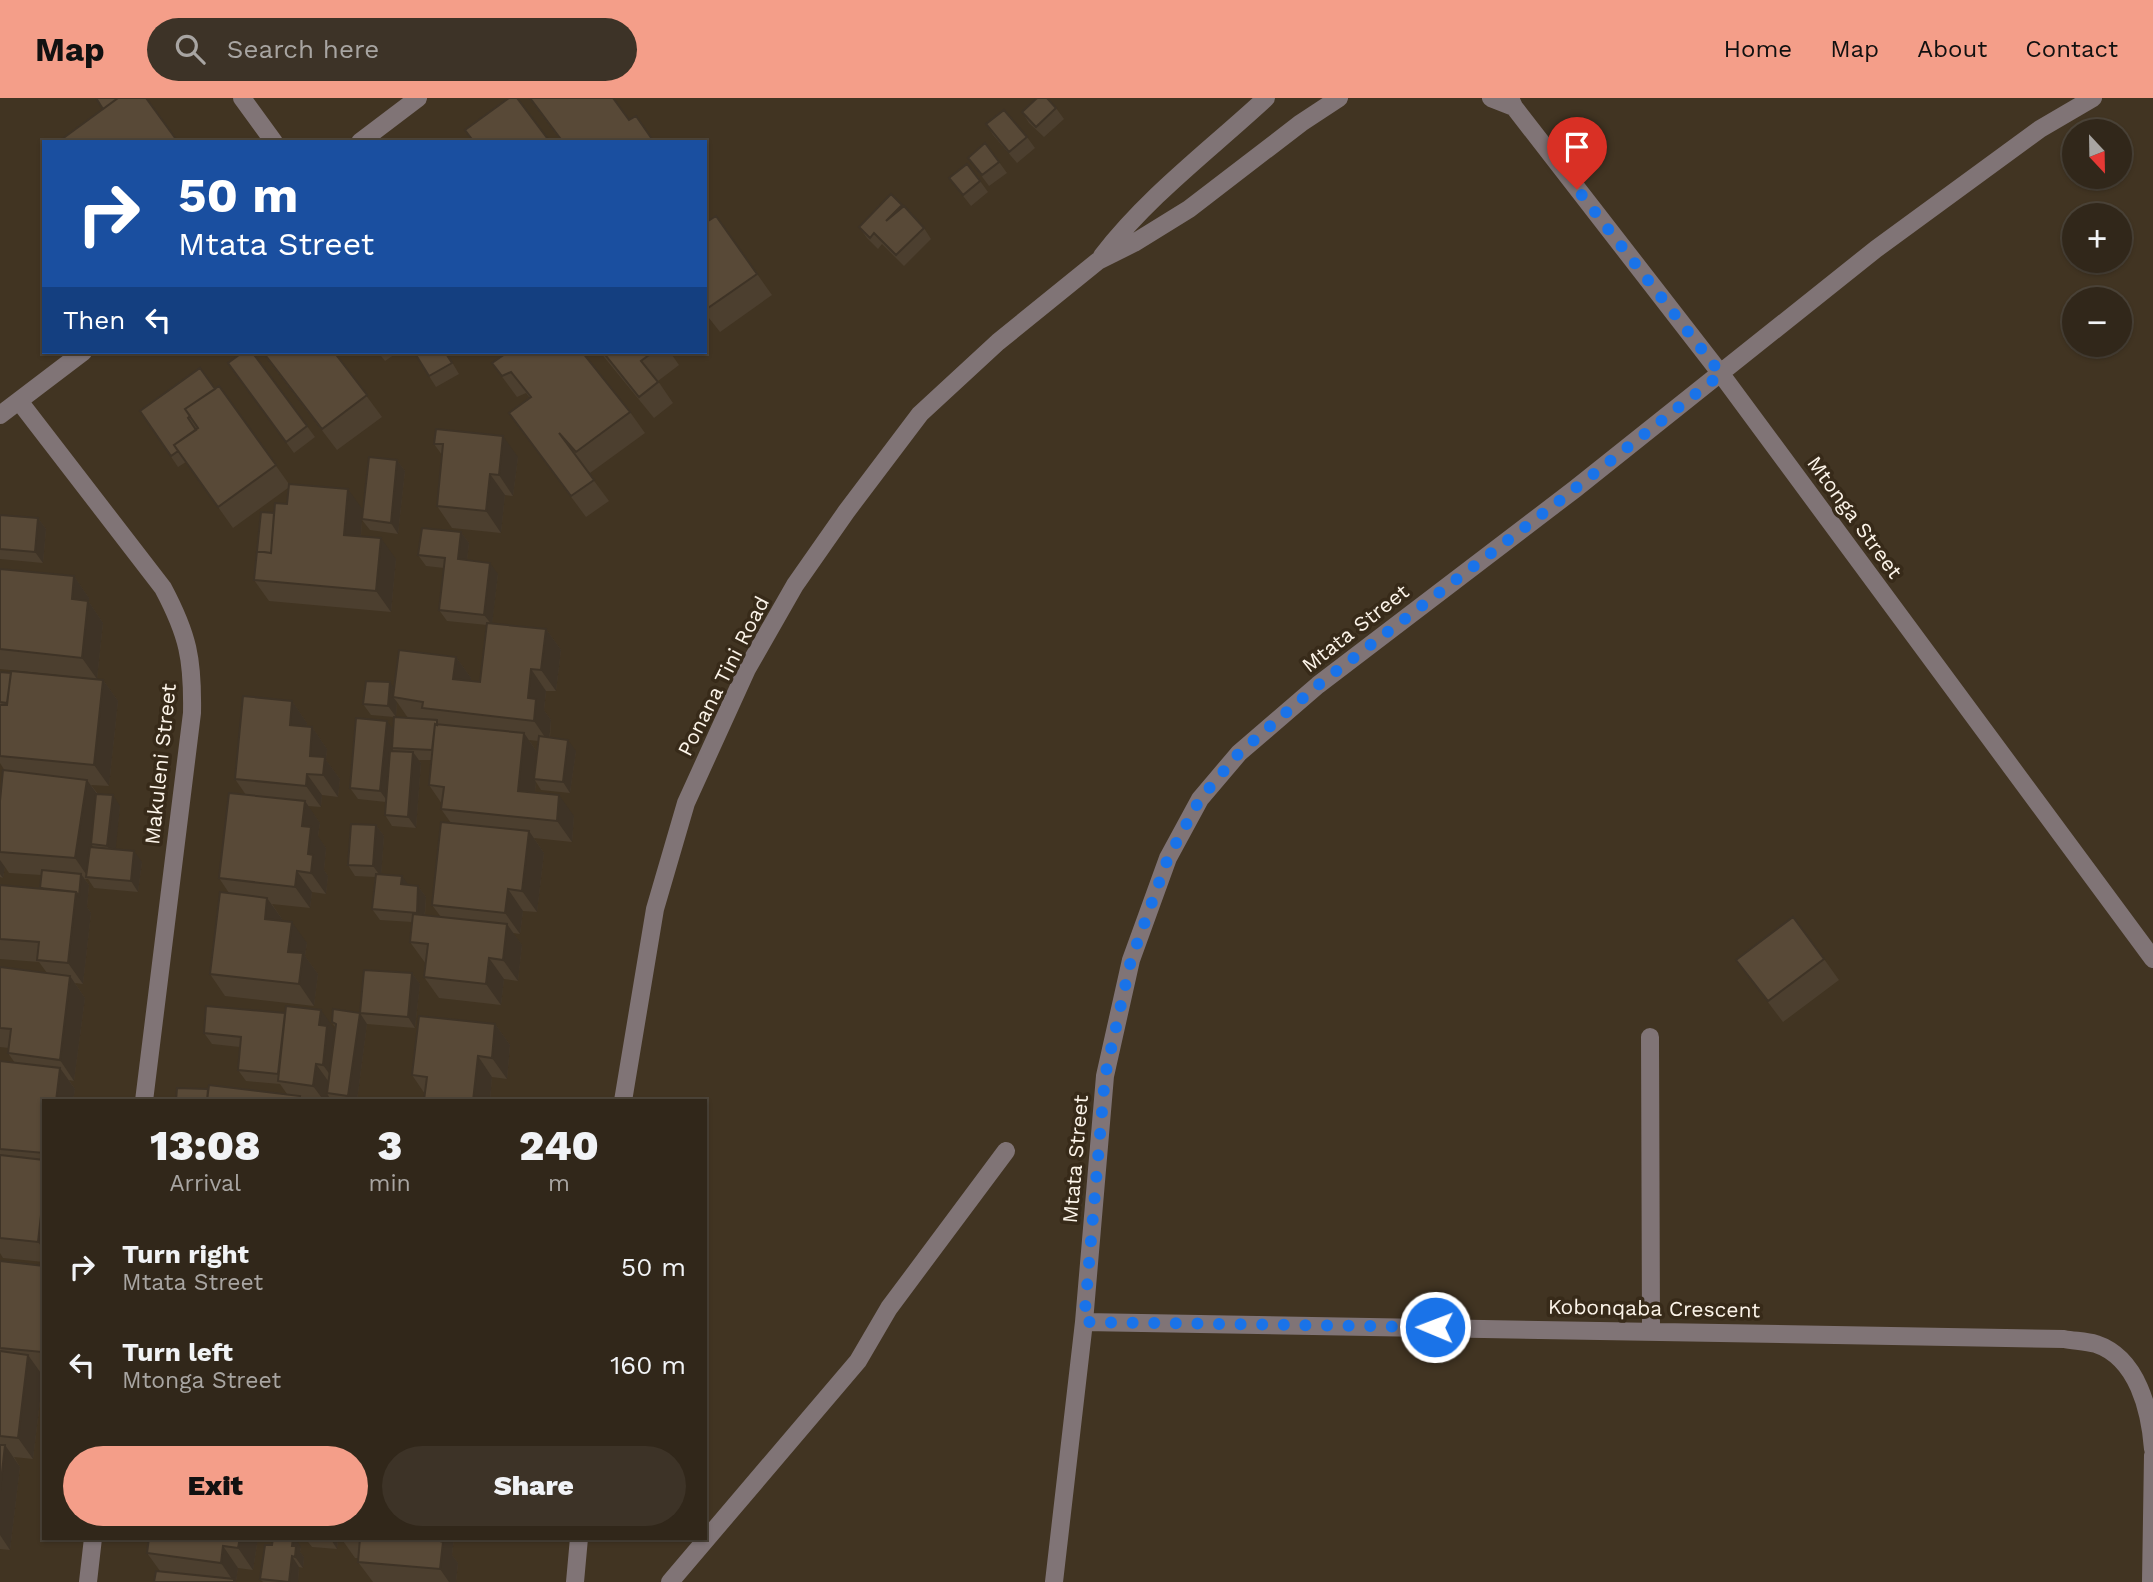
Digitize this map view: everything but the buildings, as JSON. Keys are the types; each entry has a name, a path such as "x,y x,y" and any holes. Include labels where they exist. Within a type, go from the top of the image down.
{"street":[{"path":"242,98 273,140"},
{"path":"363,140 418,98"},
{"name":"Ponana Tini Road","path":"1098,261 1125,226 1157,194 1266,98"},
{"name":"Ponana Tini Road","path":"624,1099 659,896 686,803 754,657 795,585 846,512 920,414 998,342 1098,261 1134,243 1189,209 1301,122 1339,98"},
{"name":"Mtonga Street","path":"1490,98 1512,102 1721,374 2153,959"},
{"name":"Mtata Street","path":"1054,1582 1084,1322 1108,1063 1131,960 1168,858 1200,799 1239,753 1318,685 1586,481 1876,249 2040,129 2092,98"},
{"path":"0,415 80,354"},
{"name":"Makuleni Street","path":"19,401 163,588 181,621 188,648 192,713 144,1099"},
{"path":"1650,1037 1651,1330"},
{"path":"707,1539 858,1361 890,1308 1006,1151"},
{"name":"Kobonqaba Crescent","path":"1084,1322 2064,1339 2098,1345 2123,1362 2141,1391 2151,1420 2153,1449"},
{"path":"2151,1582 2153,1455"},
{"path":"88,1582 93,1540"},
{"path":"575,1582 579,1540"},
{"path":"670,1582 706,1540"}],"route":[{"path":"1435,1327 1084,1322 1105,1076 1131,960 1168,858 1200,799 1239,753 1318,685 1721,374 1577,189"}]}
